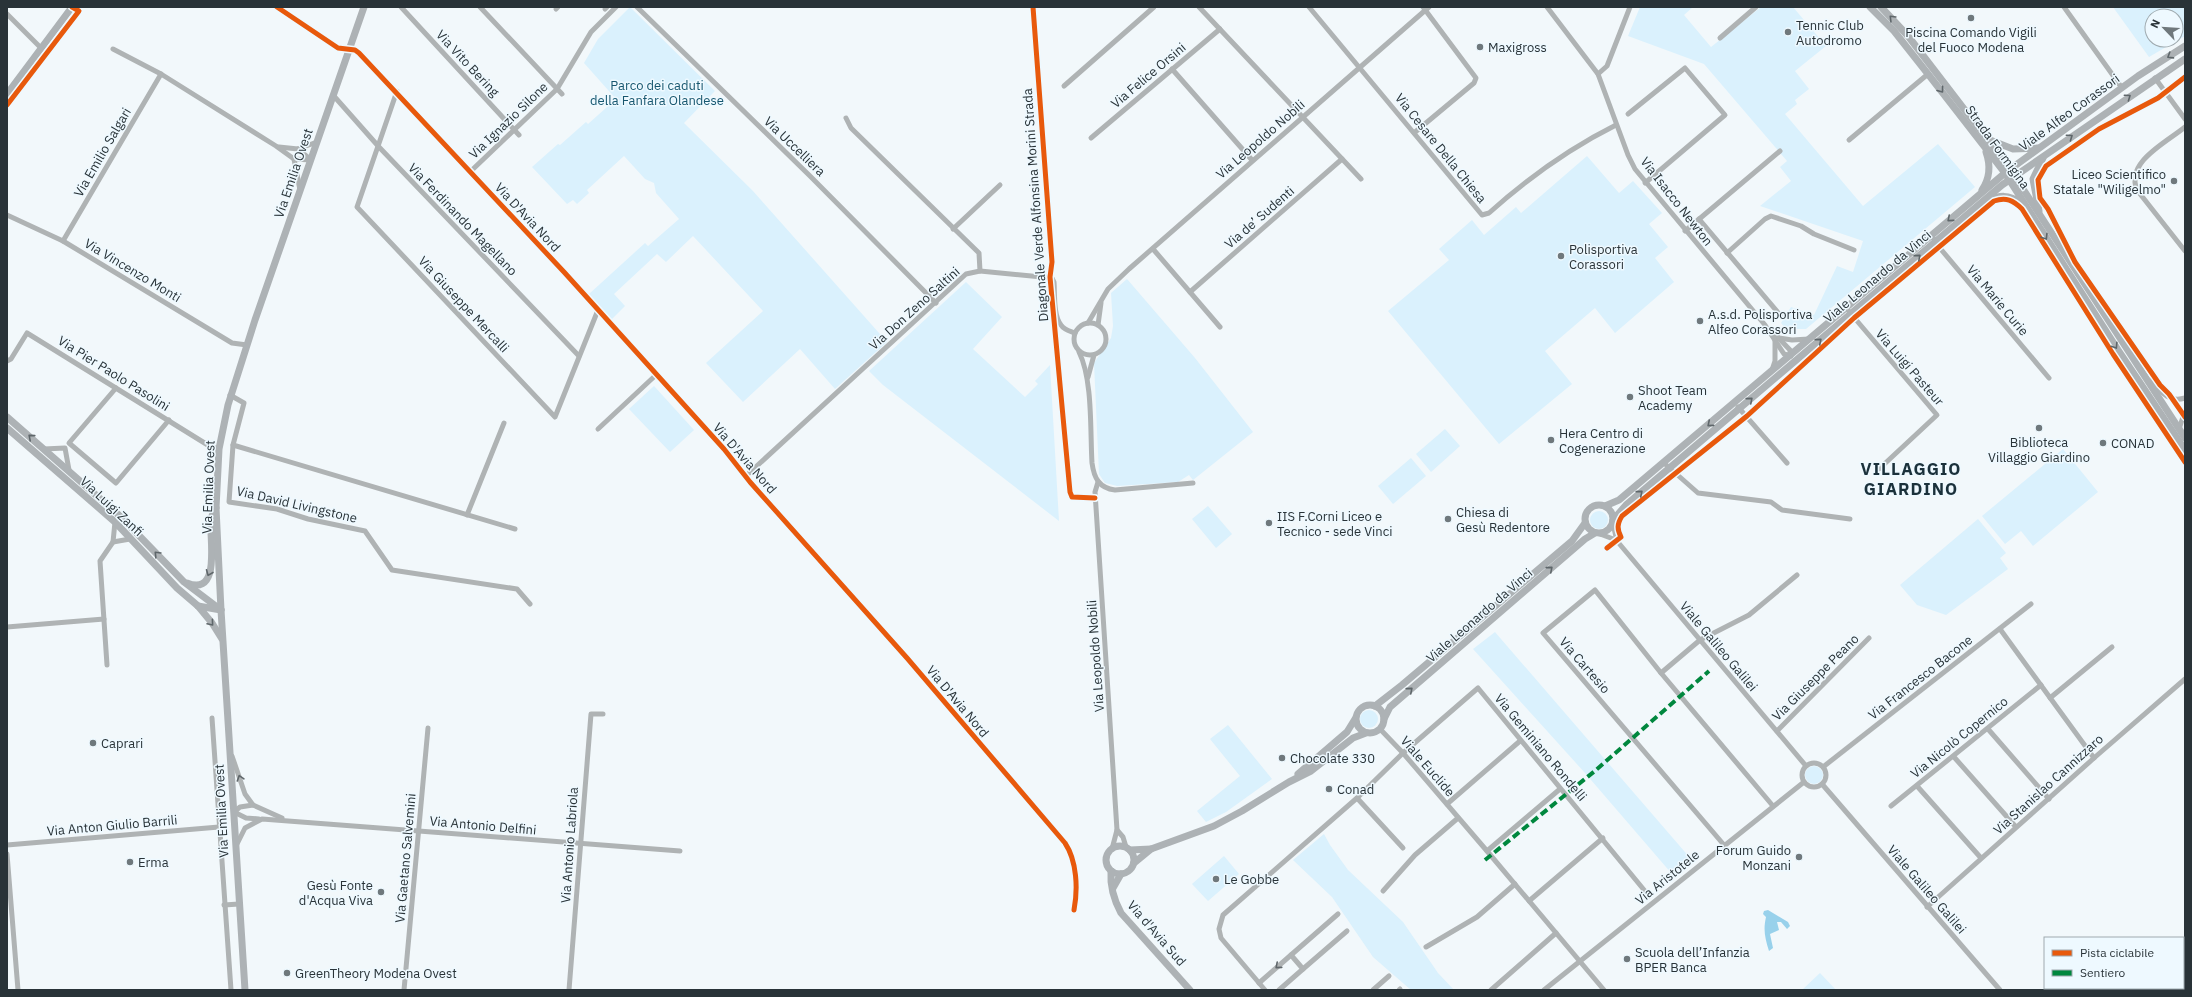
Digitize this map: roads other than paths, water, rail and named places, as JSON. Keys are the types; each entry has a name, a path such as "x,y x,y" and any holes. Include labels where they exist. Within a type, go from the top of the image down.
{"street":[{"path":"7,94 72,7"},
{"name":"Via D'Avia Nord","path":"277,7 338,48 360,53 657,374 747,475 754,486 907,658 1065,844 1073,862 1076,891 1074,910"},
{"name":"Via Emilia Ovest","path":"245,990 220,610 216,508 219,449 230,395 364,7"},
{"name":"Via Vito Bering","path":"401,7 517,133"},
{"path":"480,7 562,94"},
{"name":"Via Ignazio Silone","path":"470,171 517,133 557,89 591,32 616,7"},
{"name":"Via Uccelliera","path":"637,7 810,176 936,303"},
{"path":"1064,86 1154,7"},
{"path":"1199,7 1361,179"},
{"name":"Via Cesare Della Chiesa","path":"1309,7 1479,213 1484,215 1528,179 1597,134 1616,124"},
{"name":"Via Isacco Newton","path":"1547,7 1598,74 1628,155 1645,183 1777,339 1784,354 1790,356"},
{"path":"1598,74 1607,66 1630,7"},
{"path":"1720,38 1756,7"},
{"name":"Strada Formigina","path":"1870,7 1894,31 1984,147 2010,175 2039,213 2145,374 2185,438"},
{"name":"Strada Formigina","path":"1881,7 1908,36 1986,136 2010,175 2024,204 2118,350 2185,450"},
{"path":"2064,7 2122,88"},
{"path":"1414,133 1472,85 1476,78 1426,8"},
{"name":"Via Leopoldo Nobili","path":"1088,323 1108,290 1252,160 1426,8"},
{"path":"7,14 40,48"},
{"name":"Via Felice Orsini","path":"1091,138 1220,29"},
{"name":"Viale Alfeo Corassori","path":"1980,203 2040,148 2122,88 2185,46"},
{"path":"112,49 161,74 276,146 294,160 311,160"},
{"name":"Viale Alfeo Corassori","path":"1980,194 2045,155 2155,78 2185,59"},
{"path":"2155,65 2155,78 2185,119"},
{"path":"1628,114 1685,68 1724,115 1645,183"},
{"path":"1172,69 1252,160"},
{"name":"Via Emilio Salgari","path":"63,242 161,74"},
{"path":"1849,140 1928,74"},
{"path":"379,147 397,92"},
{"name":"Via Ferdinando Magellano","path":"333,95 379,147 579,356"},
{"name":"Via Don Zeno Saltini","path":"747,475 966,274 980,271 979,253 851,128 846,118"},
{"path":"2185,128 2143,160 2134,179 2137,190 2185,251"},
{"path":"1986,136 1998,145 2013,149 2040,148"},
{"path":"276,146 298,149 317,142"},
{"name":"Via Giuseppe Mercalli","path":"379,147 357,207 555,417 579,356"},
{"path":"1980,194 1986,184 1989,172 1989,161 1984,147"},
{"path":"298,149 311,160"},
{"path":"1685,231 1780,151"},
{"path":"2039,213 2033,179 2045,155"},
{"name":"Via de’ Sudenti","path":"1190,292 1342,159"},
{"path":"294,160 300,191"},
{"path":"954,229 1000,185"},
{"name":"Viale Leonardo da Vinci","path":"1613,522 1626,505 1669,469 1772,372 1980,194"},
{"path":"1980,203 2004,195 2014,197 2024,204"},
{"name":"Viale Leonardo da Vinci","path":"1605,506 1619,500 1664,463 1789,366 1980,203"},
{"name":"Via Vincenzo Monti","path":"7,215 63,242 232,343 247,345"},
{"path":"1727,253 1764,219 1771,216 1801,226 1814,234 1854,250"},
{"path":"1699,219 1780,315"},
{"name":"Via Marie Curie","path":"1930,236 1937,241 1939,247 2049,378"},
{"path":"1153,249 1220,327"},
{"path":"980,271 1052,278 1060,324 1075,334"},
{"name":"Via Leopoldo Nobili","path":"1098,325 1100,306 1108,290"},
{"name":"Via Luigi Pasteur","path":"1846,308 1938,415 1879,469"},
{"path":"579,356 598,310"},
{"path":"1088,323 1098,325 1104,332 1106,341 1102,350 1094,355 1079,352 1074,343 1075,334 1081,325 1088,323"},
{"name":"Via Pier Paolo Pasolini","path":"7,361 11,360 27,333 211,446 219,449"},
{"path":"1772,372 1775,361 1777,339 1810,339"},
{"name":"Via Leopoldo Nobili","path":"1079,352 1084,360 1087,382 1092,464 1098,482 1095,492 1117,830 1112,849"},
{"name":"Via Leopoldo Nobili","path":"1087,382 1094,355"},
{"path":"1789,366 1790,356"},
{"path":"598,429 657,374"},
{"path":"2145,374 2163,395 2178,400 2185,398"},
{"path":"44,449 65,448 116,388"},
{"name":"Via David Livingstone","path":"230,395 244,403 233,445 229,502 277,509 308,519 365,531 392,570 517,589 530,604"},
{"path":"1737,406 1787,463"},
{"path":"2179,429 2185,411"},
{"name":"Via Luigi Zanfi","path":"7,417 121,516 184,582 220,610"},
{"path":"69,443 116,483 169,420"},
{"path":"467,515 504,423"},
{"name":"Via Luigi Zanfi","path":"7,428 115,522 130,539 198,606 212,623 223,640"},
{"path":"233,445 515,529"},
{"path":"65,448 69,470"},
{"path":"1664,463 1698,493 1771,502 1782,510 1850,519"},
{"path":"1098,482 1104,487 1116,490 1193,484"},
{"path":"1597,505 1605,506 1613,514 1613,522 1616,540 1597,534 1587,528 1585,523 1585,515 1590,508 1597,505"},
{"path":"184,582 199,585 205,582 209,576 212,568 211,518 216,508"},
{"path":"108,665 100,561 113,542 115,522"},
{"path":"1597,534 1608,530 1613,522"},
{"name":"Viale Leonardo da Vinci","path":"1375,706 1402,686 1572,541 1585,523"},
{"name":"Viale Leonardo da Vinci","path":"1384,719 1390,707 1585,539 1597,534"},
{"path":"113,542 130,539"},
{"name":"Viale Galileo Galilei","path":"1616,540 1806,766"},
{"path":"1661,673 1700,640 1749,614 1797,574"},
{"name":"Via Cartesio","path":"1724,845 1543,633 1595,590 1661,673 1773,806"},
{"name":"Via Francesco Bacone","path":"1823,767 2031,604"},
{"path":"198,606 220,610"},
{"path":"7,627 104,619"},
{"path":"2000,628 2094,758"},
{"name":"Via Giuseppe Peano","path":"1777,731 1869,638"},
{"path":"2050,698 2112,647"},
{"name":"Via Stanislao Cannizzaro","path":"1927,907 2185,679"},
{"name":"Via Nicolò Copernico","path":"1891,806 1954,757 2041,685"},
{"name":"Via Geminiano Rondelli","path":"1403,753 1478,688 1520,741 1603,838 1649,896"},
{"path":"1152,849 1128,849 1119,846 1112,849 1107,854 1106,861 1111,871 1121,874 1128,872 1134,863 1152,849 1220,823 1289,782 1311,771 1353,738 1366,733 1376,732 1380,729 1384,719 1380,709 1375,706 1367,705 1361,707 1347,732 1289,782"},
{"name":"Via Antonio Labriola","path":"569,990 591,714 603,714"},
{"name":"Via Emilia Ovest","path":"212,718 231,990"},
{"path":"1355,719 1360,730 1366,733"},
{"name":"Via Gaetano Salvemini","path":"404,990 428,728"},
{"name":"Viale Euclide","path":"1380,729 1447,804 1604,990"},
{"path":"1988,729 2048,799"},
{"path":"1447,804 1520,741"},
{"path":"230,750 245,794 253,805 285,820"},
{"path":"1265,990 1222,938 1219,929 1223,915 1357,798 1403,753"},
{"path":"1954,757 2016,827"},
{"path":"1815,763 1823,767 1826,776 1822,784 1812,787 1804,782 1802,773 1806,766 1815,763"},
{"name":"Via Aristotele","path":"1544,990 1804,782"},
{"name":"Viale Galileo Galilei","path":"1822,784 2000,990"},
{"path":"1917,786 1981,858"},
{"path":"1487,851 1560,789"},
{"path":"1357,798 1403,848"},
{"path":"234,812 240,806 253,805"},
{"name":"Via Antonio Delfini","path":"234,812 246,818 680,851"},
{"path":"1382,891 1415,855 1458,818"},
{"path":"235,848 245,828 262,819"},
{"name":"Via Anton Giulio Barrili","path":"7,845 219,827"},
{"name":"Via Leopoldo Nobili","path":"1117,830 1123,837 1128,849"},
{"path":"1529,901 1603,838"},
{"path":"1128,849 1133,855 1134,863"},
{"path":"7,854 18,990"},
{"name":"Via d'Avia Sud","path":"1111,871 1110,883 1113,888 1116,904 1121,913 1190,990"},
{"path":"1113,888 1121,874"},
{"path":"1426,947 1477,917 1515,884"},
{"path":"224,905 239,904"},
{"path":"1259,983 1338,914"},
{"path":"1279,990 1347,931"},
{"path":"1490,990 1556,933"},
{"path":"1291,955 1303,969"},
{"path":"1373,990 1389,976"}],"water":[{"path":"1768,910 1788,922 1790,926 1787,929 1781,922 1777,922 1779,930 1770,934 1773,948 1769,951 1765,934 1766,917 1763,914 1764,911"}],"place":[{"name":"Piscina Comando Vigili del Fuoco Modena","path":"1971,18"},
{"name":"Tennic Club Autodromo","path":"1788,32"},
{"name":"Maxigross","path":"1480,47"},
{"name":"Liceo Scientifico Statale \"Wiligelmo\"","path":"2174,181"},
{"name":"Polisportiva Corassori","path":"1561,256"},
{"name":"A.s.d. Polisportiva Alfeo Corassori","path":"1700,321"},
{"name":"Shoot Team Academy","path":"1630,397"},
{"name":"Biblioteca Villaggio Giardino","path":"2039,428"},
{"name":"Hera Centro di Cogenerazione","path":"1551,440"},
{"name":"CONAD","path":"2103,443"},
{"name":"Chiesa di Gesù Redentore","path":"1448,519"},
{"name":"IIS F.Corni Liceo e Tecnico - sede Vinci","path":"1269,523"},
{"name":"Caprari","path":"93,743"},
{"name":"Chocolate 330","path":"1282,758"},
{"name":"Conad","path":"1329,789"},
{"name":"Forum Guido Monzani","path":"1799,857"},
{"name":"Erma","path":"130,862"},
{"name":"Le Gobbe","path":"1216,879"},
{"name":"Gesù Fonte d'Acqua Viva","path":"381,892"},
{"name":"Scuola dell’Infanzia BPER Banca","path":"1627,959"},
{"name":"GreenTheory Modena Ovest","path":"287,973"}],"district":[{"name":"VILLAGGIO GIARDINO","path":"1911,479"}],"park label":[{"name":"Parco dei caduti della Fanfara Olandese","path":"657,92"}]}
